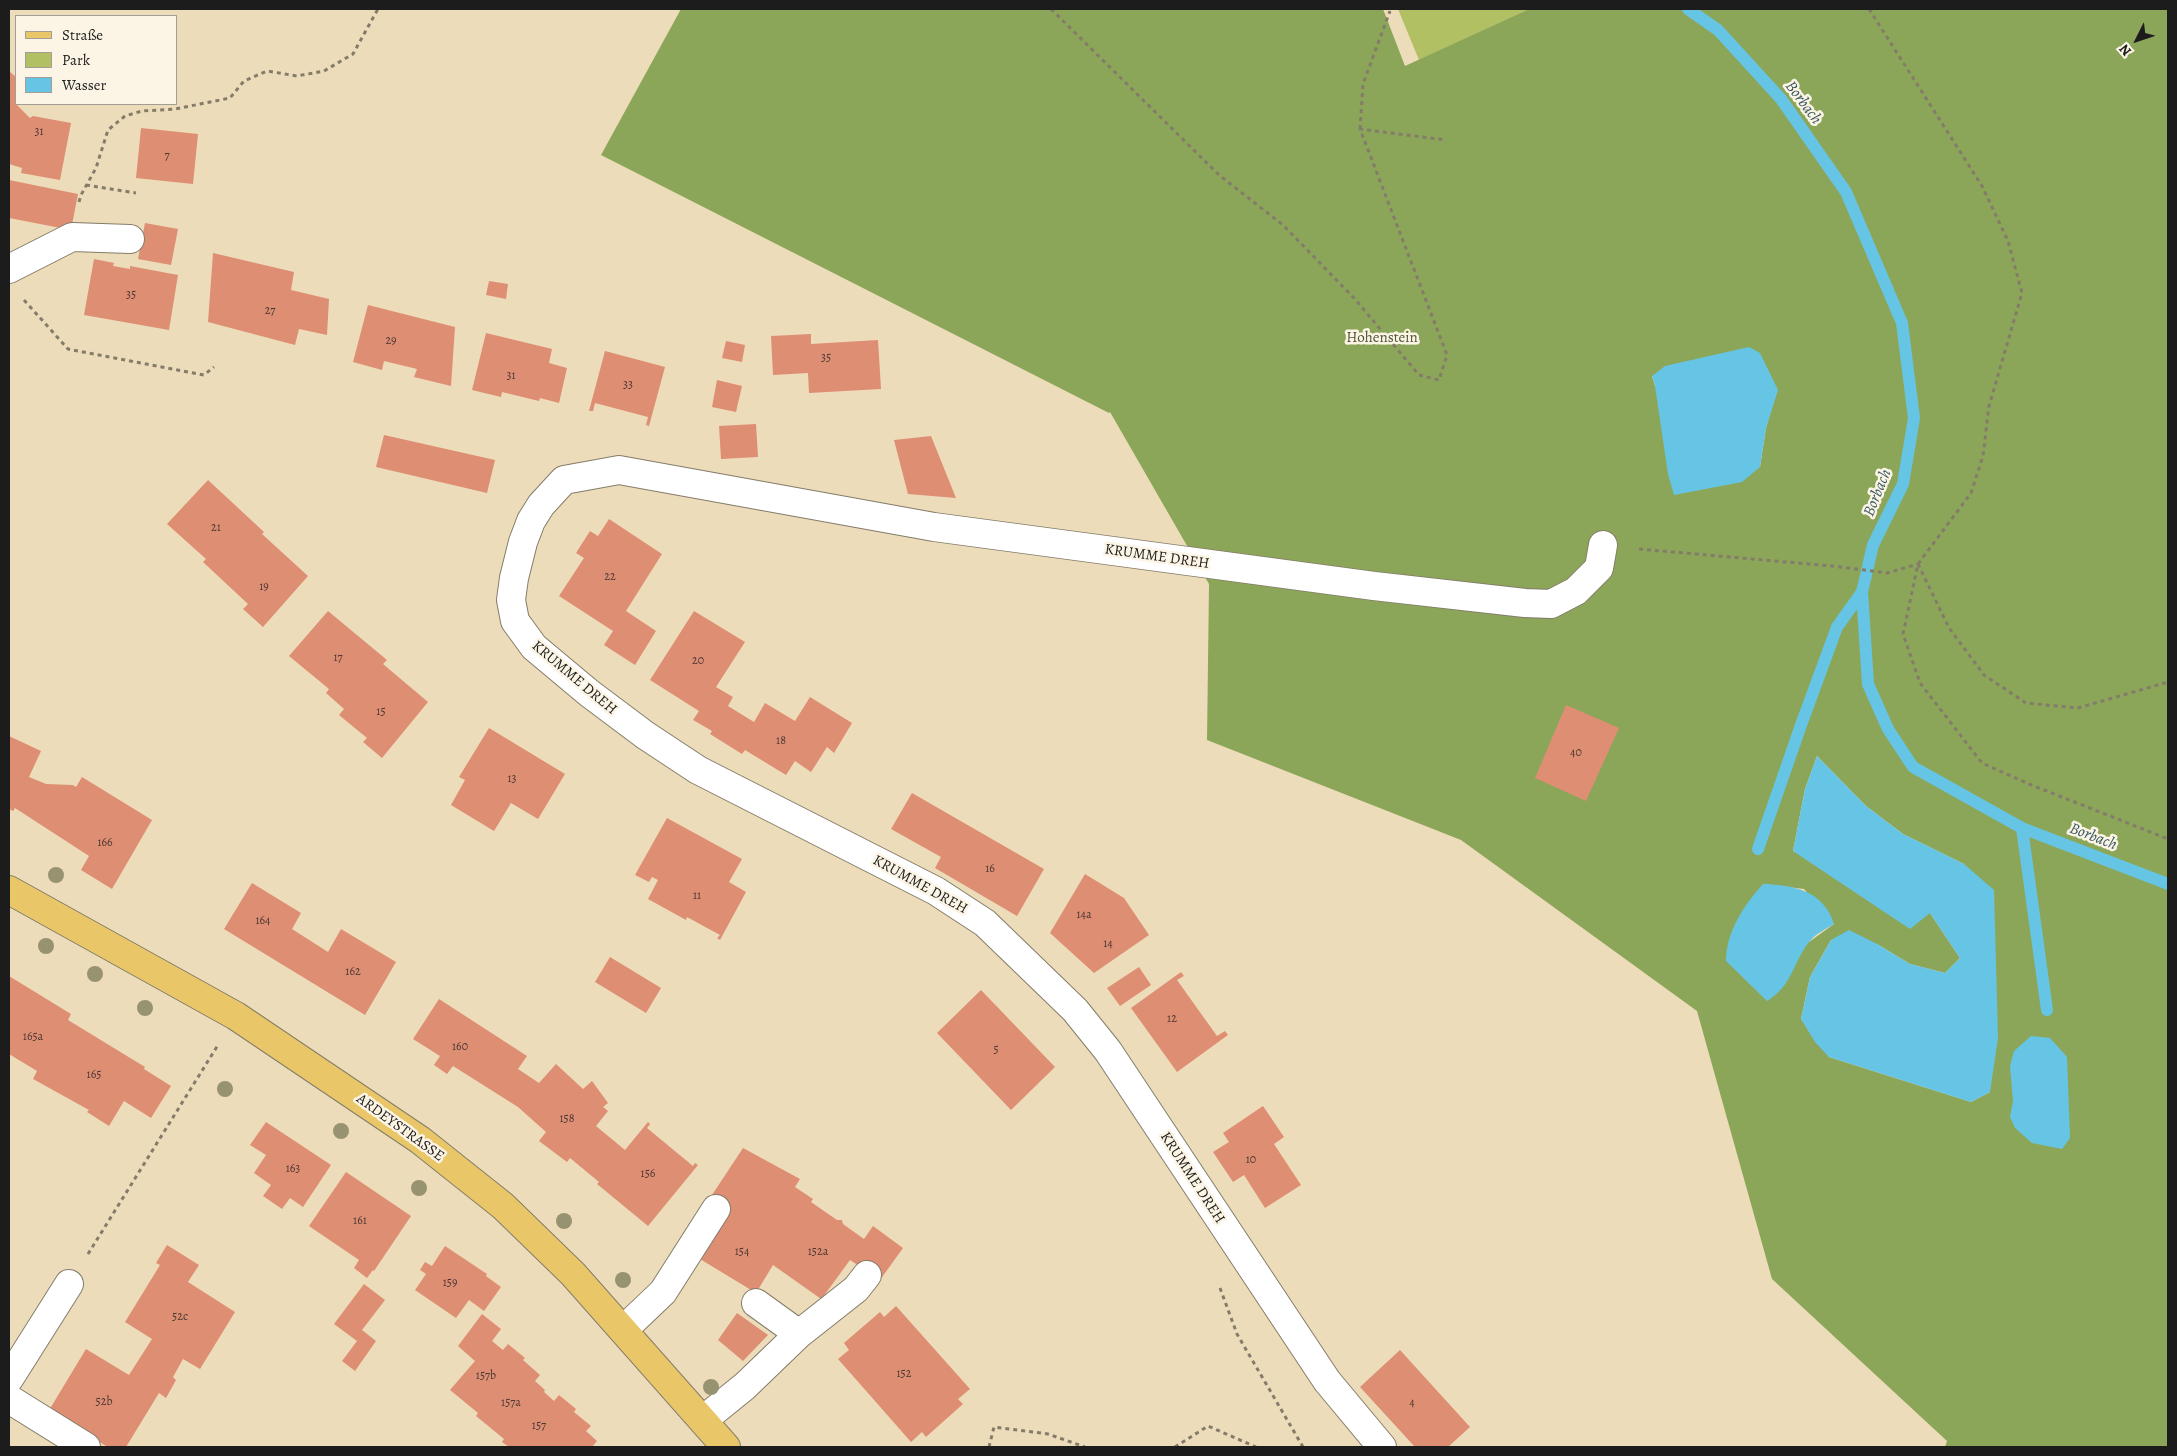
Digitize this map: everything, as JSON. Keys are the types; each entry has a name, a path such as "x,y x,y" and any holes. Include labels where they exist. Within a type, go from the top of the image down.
{"main road":[{"name":"ARDEYSTRASSE","path":"9,890 236,1016 420,1140 503,1206 573,1274 726,1447"}],"street":[{"path":"9,269 72,237 130,239"},
{"name":"KRUMME DREH","path":"1382,1447 1327,1381 1108,1051 1075,1010 985,923 936,890 698,770 645,735 589,694 534,647 515,621 512,600 517,562 531,521 564,480 619,470 934,527 1374,586 1525,603 1551,604 1576,591 1599,568 1603,545"},
{"path":"623,1330 663,1292 716,1209"},
{"path":"703,1420 745,1386 799,1334 856,1289 867,1275"},
{"path":"9,1379 69,1284"},
{"path":"756,1303 799,1334"},
{"path":"9,1399 86,1447"}],"path":[{"path":"81,195 96,168 108,130 125,116 142,111 175,108 230,98 244,81 267,71 297,76 324,71 353,54 378,9"},
{"path":"1051,9 1219,175 1283,225 1354,298 1419,375 1440,380 1447,355 1360,129 1363,84 1390,11"},
{"path":"1869,9 1982,186 2008,241 2022,293 1990,406 1984,456 1971,493 1918,564 1903,634 1920,684 1982,763 2029,784 2168,839"},
{"path":"1360,129 1446,140"},
{"path":"86,186 136,193"},
{"path":"22,297 68,348 204,376 214,367"},
{"path":"1603,545 1832,566 1887,573 1918,564"},
{"path":"1918,564 1949,628 1984,675 2026,703 2078,708 2168,682"},
{"path":"69,1284 236,1016"},
{"path":"1234,1241 1211,1263 1236,1334 1303,1447"},
{"path":"1174,1447 1208,1426 1256,1447"},
{"path":"989,1447 994,1428 1048,1434 1085,1447"}],"green space":[{"name":"Hohenstein","path":"681,9 1383,9 1405,66 1529,9 2168,9 2168,1447 1945,1447 1947,1441 1772,1279 1697,1011 1461,840 1207,740 1209,584 1110,412 601,155","holes":["1652,376 1777,390 1766,428 1760,467 1655,386","1817,756 1866,806 1903,834 1964,864 1990,1092 1971,1102 1829,1057 1801,1019 1810,977 1831,940 1877,944 1910,964 1945,973 1960,958 1930,913 1793,851 1805,789","1763,884 1804,889 1834,924 1809,942"]},
{"path":"1398,9 1529,9 1419,60"}],"water":[{"path":"1749,347 1760,353 1778,390 1766,428 1760,467 1742,482 1674,495 1668,474 1652,376 1665,366"},
{"path":"1817,756 1866,806 1903,834 1964,864 1994,890 1998,1038 1990,1092 1971,1102 1829,1057 1815,1042 1801,1019 1810,977 1831,940 1849,930 1910,964 1945,973 1960,958 1930,913 1910,929 1793,851 1805,789"},
{"path":"1763,884 1796,888 1815,897 1823,904 1834,924 1811,939 1787,981 1776,995 1767,1001 1726,961 1729,940 1737,920"},
{"path":"2031,1036 2050,1038 2067,1057 2070,1138 2062,1149 2032,1143 2015,1128 2010,1117 2013,1101 2010,1066 2014,1051"}],"building":[{"path":"9,71 15,76 15,105 30,118 33,116 71,123 60,180 21,173 22,168 9,164"},
{"path":"141,128 198,134 193,184 136,178"},
{"path":"9,180 78,194 71,230 9,218"},
{"path":"145,223 178,229 171,265 138,259"},
{"path":"213,253 294,272 291,290 329,299 327,335 299,329 295,345 208,322"},
{"path":"94,259 114,263 113,266 130,269 130,266 178,275 169,330 84,315"},
{"path":"489,281 508,284 506,299 486,295"},
{"path":"368,305 455,327 451,386 414,377 417,369 384,361 382,370 353,362"},
{"path":"486,333 552,349 549,363 567,368 559,403 540,398 539,401 502,392 501,397 472,390"},
{"path":"811,334 811,344 878,340 881,389 809,393 808,373 773,375 771,336"},
{"path":"726,341 745,345 742,362 722,358"},
{"path":"605,351 665,367 649,426 646,425 648,417 595,403 593,411 589,411"},
{"path":"717,380 742,386 736,412 712,407"},
{"path":"756,424 758,457 721,459 719,426"},
{"path":"384,435 495,460 487,493 376,467"},
{"path":"931,436 956,498 908,494 894,440"},
{"path":"208,480 264,532 262,534 308,576 263,627 243,609 248,604 203,562 206,559 167,524"},
{"path":"609,519 662,554 626,611 656,631 635,665 604,645 613,631 559,596 584,558 576,553 590,531 598,536"},
{"path":"328,611 387,660 383,664 428,702 382,758 363,742 367,738 339,715 344,709 326,693 329,689 289,656"},
{"path":"694,611 745,642 716,687 733,697 728,706 754,722 765,703 795,721 810,697 852,723 834,753 827,747 811,772 795,761 786,775 745,750 742,754 710,734 712,731 693,720 699,711 650,680"},
{"path":"1566,705 1619,728 1586,801 1535,778"},
{"path":"489,728 565,774 538,819 511,803 494,831 451,805 465,780 459,777"},
{"path":"9,736 41,751 29,777 46,784 73,785 76,787 82,777 152,820 112,889 81,870 89,856 15,808 13,811 9,809"},
{"path":"912,793 1044,869 1017,916 935,868 941,857 891,829"},
{"path":"667,818 742,859 729,882 746,892 720,940 717,938 720,935 687,917 686,920 648,899 658,880 652,877 649,882 635,875"},
{"path":"1085,874 1124,898 1149,935 1094,973 1050,933"},
{"path":"252,883 301,913 292,929 328,952 341,929 396,962 365,1015 224,929"},
{"path":"610,957 661,988 646,1013 595,982"},
{"path":"1139,967 1151,985 1120,1006 1107,988"},
{"path":"1181,972 1184,976 1177,980 1217,1036 1225,1031 1228,1035 1177,1072 1131,1008"},
{"path":"9,976 71,1014 68,1020 145,1067 144,1069 171,1086 151,1118 124,1101 109,1126 87,1112 89,1110 33,1079 37,1071 9,1054"},
{"path":"981,990 1055,1067 1011,1110 937,1033"},
{"path":"439,999 527,1056 518,1069 539,1083 556,1064 583,1089 592,1081 608,1103 603,1107 608,1111 596,1126 625,1150 648,1122 650,1124 647,1128 693,1166 695,1163 698,1165 648,1226 597,1184 599,1182 570,1158 567,1162 539,1141 546,1132 518,1107 453,1066 447,1074 434,1065 440,1056 413,1039"},
{"path":"1263,1106 1284,1137 1274,1144 1301,1185 1265,1208 1244,1175 1233,1182 1213,1152 1229,1142 1223,1133"},
{"path":"266,1122 331,1165 303,1207 290,1198 282,1209 263,1196 271,1185 254,1173 266,1155 250,1145"},
{"path":"743,1148 800,1179 795,1187 813,1199 811,1202 837,1220 842,1220 843,1224 864,1239 873,1226 903,1248 880,1280 850,1260 823,1297 824,1301 773,1265 756,1293 700,1259 729,1209 710,1198"},
{"path":"346,1172 411,1216 374,1271 367,1278 354,1268 359,1260 309,1226"},
{"path":"167,1245 199,1265 188,1282 235,1312 200,1369 183,1359 173,1377 176,1380 166,1398 159,1393 126,1447 108,1447 48,1412 86,1349 129,1375 152,1339 125,1322 160,1265 156,1263"},
{"path":"445,1246 487,1274 486,1276 501,1287 484,1311 469,1300 456,1318 415,1290 426,1274 420,1270 425,1262 432,1266"},
{"path":"364,1284 385,1300 362,1330 376,1341 355,1371 342,1361 357,1341 334,1324"},
{"path":"896,1306 970,1389 958,1399 963,1404 926,1437 922,1432 911,1442 838,1359 849,1350 844,1343 880,1312 884,1317"},
{"path":"737,1313 768,1335 743,1361 718,1340"},
{"path":"482,1314 501,1329 492,1341 503,1350 508,1344 525,1358 523,1360 540,1375 535,1381 545,1390 544,1392 554,1401 559,1395 576,1409 574,1412 591,1426 586,1431 597,1441 592,1447 509,1447 502,1442 504,1439 476,1416 478,1413 450,1390 475,1361 458,1346"},
{"path":"1400,1350 1470,1427 1448,1447 1415,1447 1360,1387"}],"waterway":[{"name":"Borbach","path":"1688,9 1718,30 1781,99 1846,192 1902,323 1914,418 1903,484 1873,545 1862,592 1868,684 1888,729 1913,767 2022,828 2168,884"},
{"path":"1758,849 1837,627 1862,592"},
{"path":"2022,828 2047,1010"}]}
